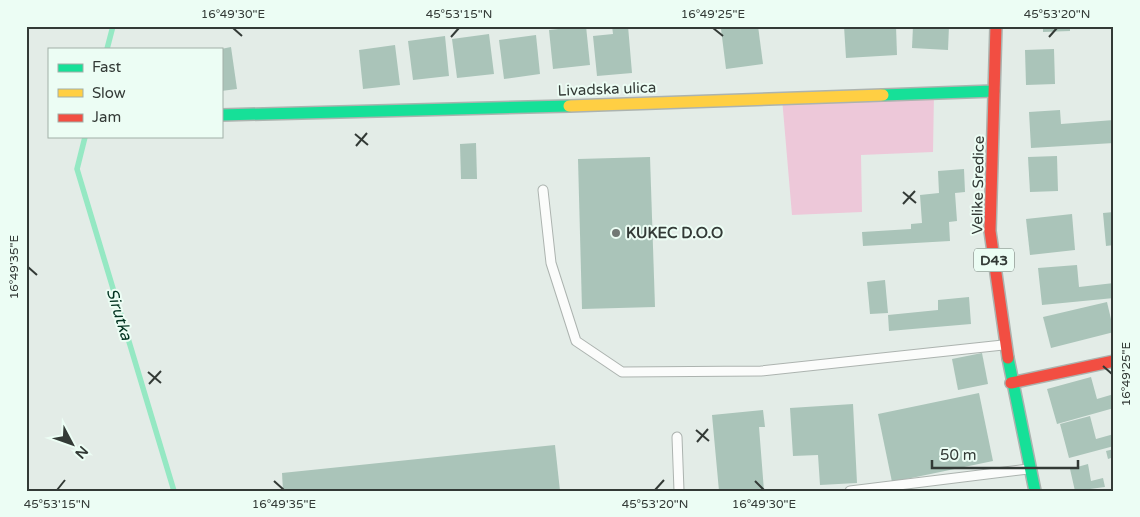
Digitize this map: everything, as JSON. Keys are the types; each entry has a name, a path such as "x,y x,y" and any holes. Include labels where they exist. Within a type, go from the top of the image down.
{"street":[{"name":"Velike Sredice","path":"996,26 990,231 1011,383 1035,491"},
{"name":"Livadska ulica","path":"222,115 429,111 994,91"},
{"path":"1011,383 1114,361"}],"lane":[{"path":"543,190 551,264 576,341 622,372 761,370 1006,345"},
{"path":"677,437 680,491"},
{"path":"850,491 1030,469"}],"shaded area":[{"path":"934,93 933,152 861,155 862,212 792,215 782,98"}],"building":[{"path":"586,26 590,65 553,69 549,30"},
{"path":"612,26 628,26 632,73 597,76 593,36 613,34"},
{"path":"758,26 763,64 726,69 721,29"},
{"path":"844,26 896,26 897,55 846,58"},
{"path":"913,26 949,26 948,50 912,48"},
{"path":"1043,26 1070,26 1070,31 1043,32"},
{"path":"489,34 494,74 457,78 452,39"},
{"path":"536,35 540,74 504,79 499,40"},
{"path":"445,36 449,76 413,80 408,41"},
{"path":"395,45 400,85 363,89 359,50"},
{"path":"231,47 237,89 222,91 222,49"},
{"path":"1054,49 1055,84 1026,85 1025,50"},
{"path":"1060,110 1061,124 1114,120 1114,143 1031,148 1029,112"},
{"path":"476,143 477,179 461,179 460,144"},
{"path":"1057,156 1058,191 1030,192 1028,157"},
{"name":"KUKEC D.O.O","path":"650,157 655,307 582,309 578,159"},
{"path":"964,169 965,192 955,193 957,221 949,222 950,241 863,246 862,232 911,229 911,224 922,223 920,195 939,193 938,171"},
{"path":"1114,212 1114,245 1106,246 1103,213"},
{"path":"1072,214 1075,250 1030,255 1026,219"},
{"path":"1077,265 1079,287 1114,283 1114,298 1042,305 1038,268"},
{"path":"885,280 888,313 870,314 867,282"},
{"path":"969,297 971,324 889,331 888,315 938,310 938,300"},
{"path":"1107,302 1114,332 1051,348 1043,317"},
{"path":"982,353 988,384 958,390 952,359"},
{"path":"1091,377 1097,399 1114,394 1114,408 1057,424 1047,389"},
{"path":"979,393 993,461 892,482 878,414"},
{"path":"853,404 857,483 820,485 818,455 793,456 790,408"},
{"path":"763,410 765,427 759,427 764,491 719,491 712,415"},
{"path":"1090,416 1096,439 1114,434 1114,446 1069,458 1060,424"},
{"path":"555,445 560,491 283,491 282,473"},
{"path":"1114,449 1114,457 1108,459 1106,451"},
{"path":"1088,464 1091,481 1103,478 1105,487 1075,491 1070,469"}],"waterway":[{"name":"Sirutka","path":"107,48 113,26"},
{"name":"Sirutka","path":"85,138 77,169 174,491"}],"traffic: fast":[{"path":"883,95 994,91"},
{"path":"222,115 569,106"},
{"path":"1008,358 1035,491"}],"traffic: slow":[{"path":"569,106 883,95"}],"traffic: jam":[{"path":"996,26 990,231 1008,358"},
{"path":"1011,383 1114,361"}],"place":[{"name":"KUKEC D.O.O","path":"616,233"}]}
